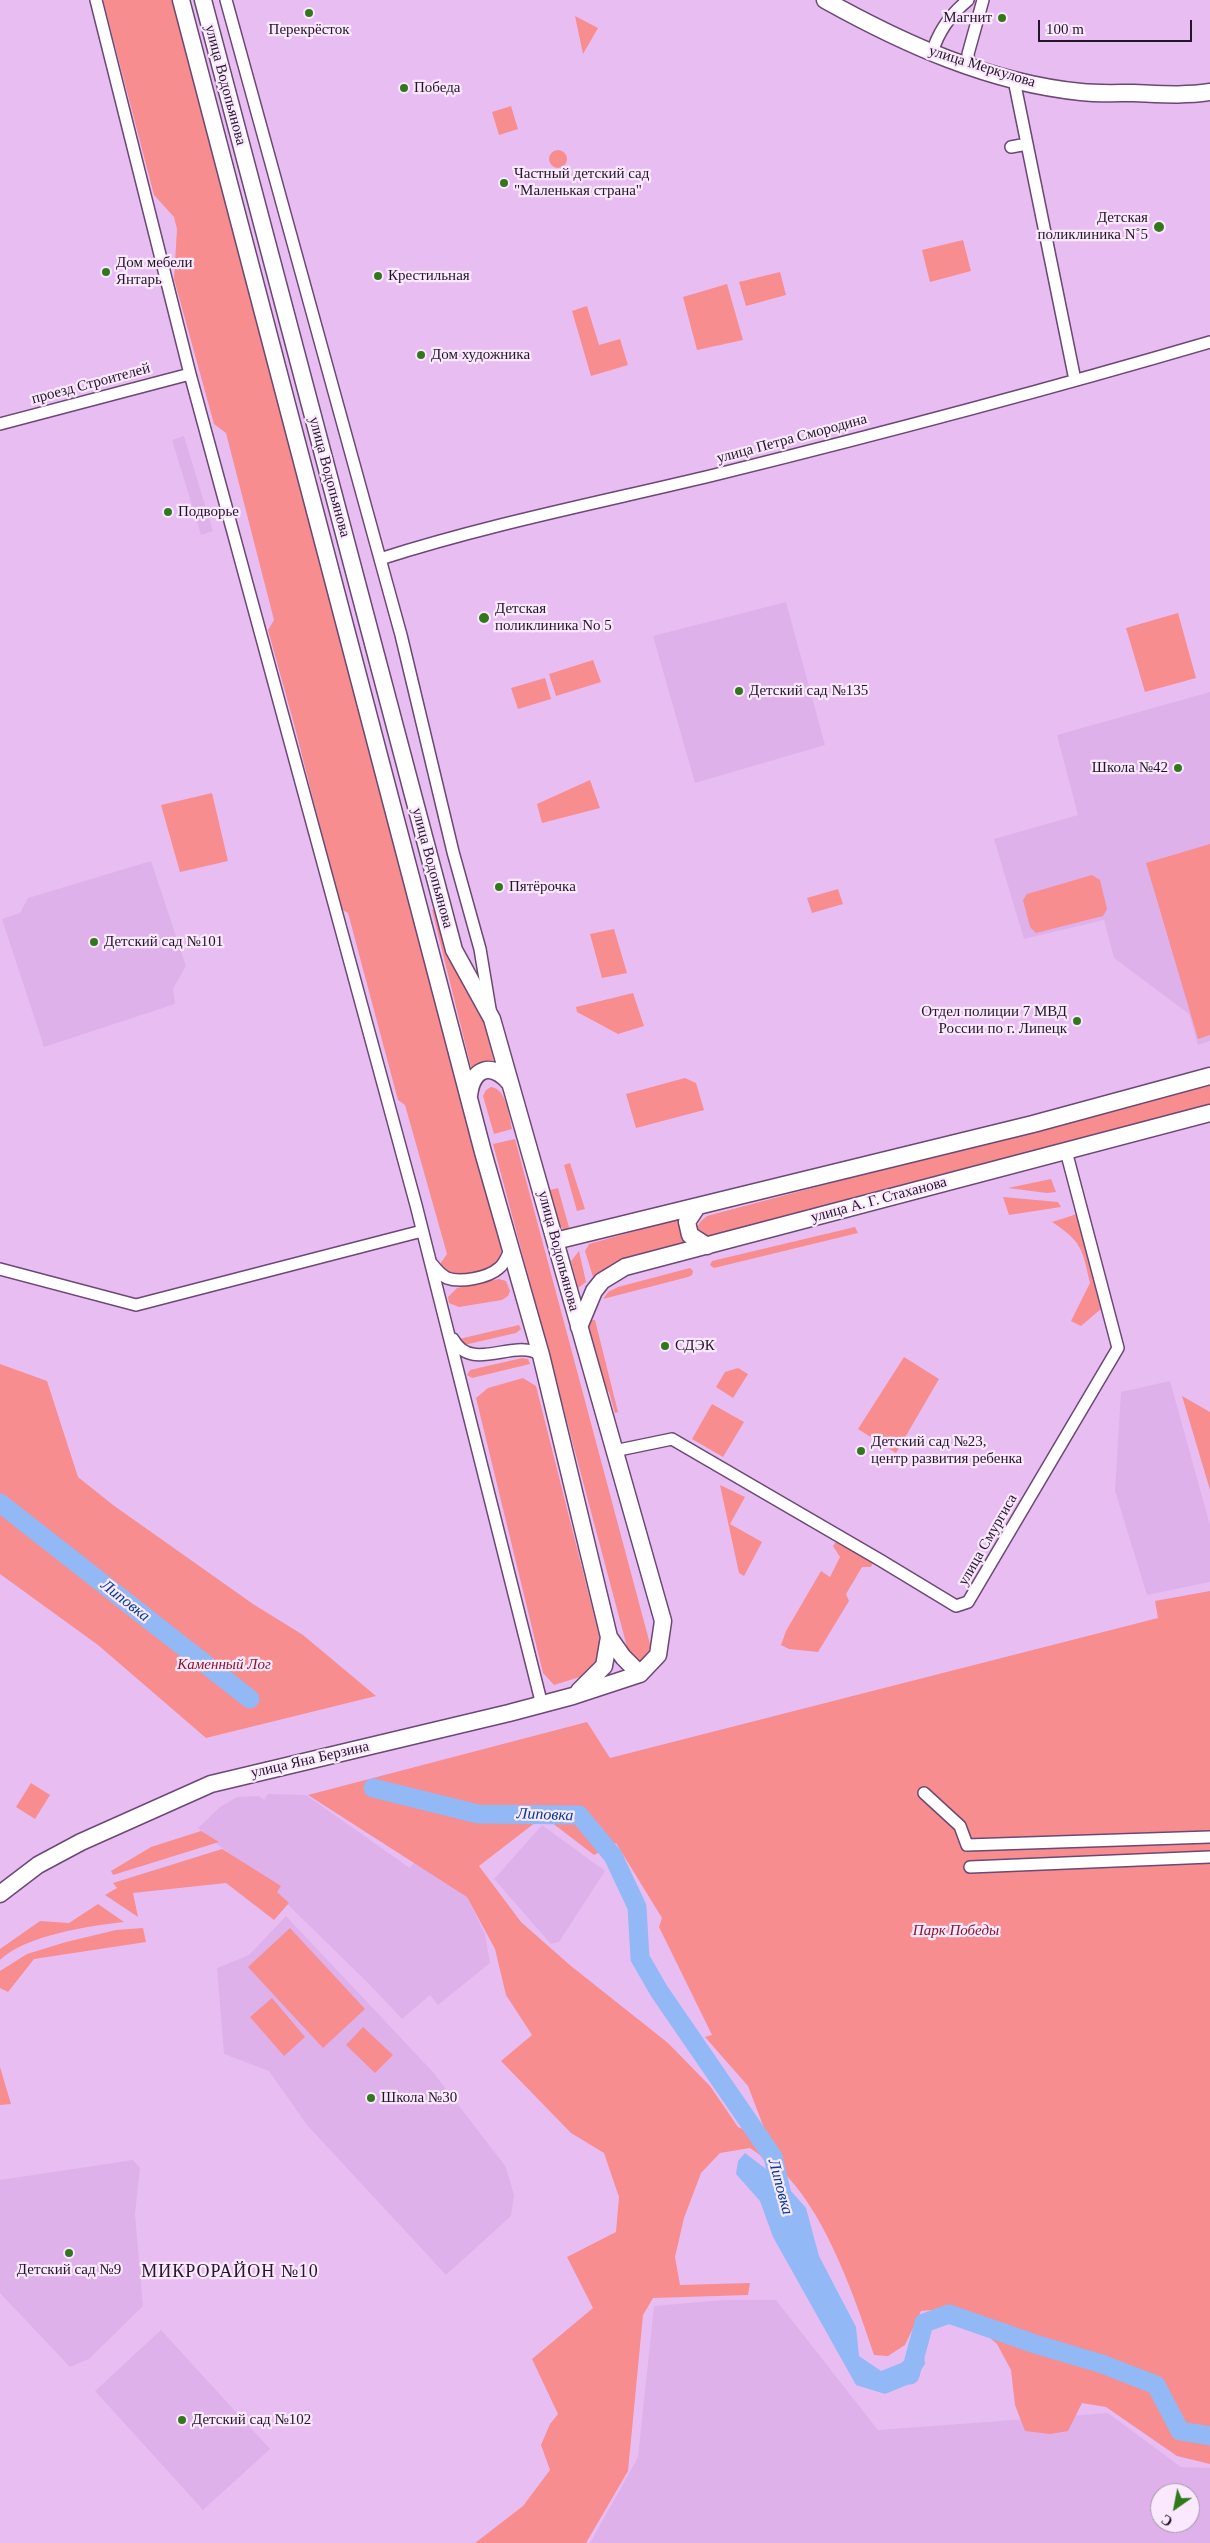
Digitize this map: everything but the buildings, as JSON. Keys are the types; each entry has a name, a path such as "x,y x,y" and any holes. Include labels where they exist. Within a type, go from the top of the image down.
{"main road":[{"name":"улица Водопьянова","path":"180,0 469,1098 540,1355 609,1637 640,1674 658,1655 663,1621 492,1019 454,950 202,0"},
{"name":"улица Меркулова","path":"825,0 874,27 932,53 1014,80 1081,92 1191,95 1210,92"},
{"path":"469,1098 473,1079 479,1072 488,1069 503,1075 510,1083"},
{"path":"555,1241 1033,1124 1210,1076"},
{"name":"улица А. Г. Стаханова","path":"579,1327 594,1291 602,1280 625,1267 1210,1113"},
{"path":"697,1207 687,1222 690,1234 708,1246"},
{"name":"улица Водопьянова","path":"573,1696 604,1666 609,1637"},
{"name":"улица Яна Берзина","path":"0,1894 38,1865 81,1842 211,1784 542,1704 640,1674"}],"street":[{"path":"96,0 190,374 430,1262 542,1704"},
{"path":"226,0 401,635 452,852 480,949 492,1019"},
{"path":"932,53 935,42 955,11 968,0"},
{"path":"969,65 968,54 983,0"},
{"path":"213,39 236,33"},
{"path":"1014,80 1075,380"},
{"path":"1011,147 1027,144"},
{"name":"улица Петра Смородина","path":"380,559 552,512 716,474 1075,380 1210,342"},
{"name":"проезд Строителей","path":"0,424 190,374"},
{"name":"улица Смургиса","path":"614,1451 672,1439 956,1606 968,1602 1118,1348 1066,1151"},
{"path":"0,1269 136,1305 422,1232"},
{"path":"430,1262 446,1278 459,1280 472,1278 487,1275 501,1267 511,1248"},
{"path":"448,1331 461,1350 475,1356 517,1350 535,1351 540,1355"},
{"path":"924,1793 960,1826 967,1845 1210,1837"},
{"path":"970,1867 1210,1857"}],"shaded area":[{"path":"184,436 213,531 201,535 172,440"},
{"name":"Детский сад №135","path":"786,602 825,745 695,783 653,636"},
{"path":"1210,692 1210,1041 1198,1045 1189,1014 1114,958 1104,920 1024,939 994,839 1078,815 1057,735"},
{"name":"Детский сад №101","path":"151,861 186,966 173,989 175,1004 44,1047 2,919 20,913 28,898"},
{"path":"1170,1381 1210,1525 1210,1582 1147,1595 1115,1491 1121,1392"},
{"path":"268,1794 306,1795 410,1868 422,1850 455,1872 485,1934 490,1963 438,2005 430,1995 402,2019 276,1893 198,1828 220,1807 237,1797 259,1796 264,1800"},
{"path":"542,1825 605,1871 559,1942 551,1944 494,1879"},
{"name":"Школа №30","path":"286,1916 433,2072 506,2167 514,2195 511,2216 446,2275 307,2125 269,2071 224,2054 217,1968 249,1955"},
{"name":"Детский сад №9","path":"133,2160 140,2168 135,2214 143,2306 89,2359 70,2367 0,2293 0,2180"},
{"path":"722,2300 776,2300 878,2430 1108,2413 1181,2467 1210,2468 1210,2543 590,2543 638,2457 654,2306"},
{"name":"Детский сад №102","path":"161,2330 270,2449 203,2510 95,2391"}],"green space":[{"path":"103,0 172,0 499,1235 501,1250 499,1259 495,1264 482,1271 465,1274 450,1273 444,1271 440,1264 447,1254 405,1105 398,1100 348,913 341,909 268,630 274,620 226,433 214,424 174,279 177,229 174,217 154,195"},
{"path":"575,16 598,28 583,54"},
{"path":"511,106 518,129 499,135 492,112"},
{"path":"558,150 564,153 567,159 564,165 558,168 552,165 549,159 552,153"},
{"path":"963,240 971,271 930,282 922,250"},
{"path":"780,272 786,295 746,306 739,282"},
{"path":"727,284 743,340 697,350 683,297"},
{"path":"587,306 599,345 620,339 628,365 591,376 572,311"},
{"path":"1178,613 1196,678 1145,692 1126,628"},
{"path":"593,660 601,682 556,696 549,674"},
{"path":"545,678 551,699 518,709 511,688"},
{"path":"590,780 600,808 542,823 537,804"},
{"path":"212,793 228,861 180,872 161,805"},
{"path":"1210,844 1210,1035 1198,1039 1146,863"},
{"path":"1092,875 1100,880 1107,909 1103,916 1036,933 1030,927 1023,900 1027,894"},
{"path":"838,889 843,904 812,913 807,898"},
{"path":"432,910 436,910 452,962 484,1023 495,1065 472,1071"},
{"path":"614,929 627,973 602,978 590,934"},
{"path":"633,993 644,1026 618,1034 577,1012 576,1007"},
{"path":"685,1078 696,1083 704,1110 636,1128 626,1094"},
{"path":"1210,1082 1210,1108 721,1237 701,1237 697,1228 700,1222 707,1216"},
{"path":"491,1087 501,1093 504,1098 512,1129 494,1134 483,1096 486,1090"},
{"path":"515,1139 650,1644 647,1656 643,1660 636,1662 630,1658 493,1144"},
{"path":"570,1163 585,1209 577,1211 564,1165"},
{"path":"1051,1179 1056,1192 1047,1193 1008,1188"},
{"path":"558,1188 570,1231 566,1233 560,1225 550,1190"},
{"path":"1003,1197 1058,1202 1061,1207 1009,1215"},
{"path":"1077,1214 1102,1308 1081,1326 1071,1321 1090,1283 1085,1262 1075,1241 1052,1222"},
{"path":"681,1218 688,1244 617,1264 593,1277 585,1251 589,1244"},
{"path":"855,1227 858,1233 714,1268 710,1265 712,1261"},
{"path":"579,1251 586,1282 578,1288 571,1261"},
{"path":"690,1268 693,1271 692,1275 688,1277 603,1299 608,1292 618,1287"},
{"path":"499,1279 506,1281 510,1291 508,1296 502,1300 459,1307 449,1303 448,1297 457,1288"},
{"path":"589,1320 595,1320 618,1412 615,1413 609,1392 604,1388 589,1330"},
{"path":"519,1325 521,1329 516,1333 464,1345 459,1339"},
{"path":"904,1357 939,1379 896,1453 858,1429"},
{"path":"522,1358 528,1359 530,1364 472,1378 467,1375 470,1370"},
{"name":"Каменный Лог","path":"0,1364 47,1381 78,1477 113,1505 253,1604 303,1635 376,1696 206,1738 98,1645 0,1574"},
{"path":"738,1368 748,1374 733,1398 716,1387 725,1372"},
{"path":"523,1378 536,1386 603,1651 595,1669 580,1677 554,1685 543,1673 476,1398 488,1388"},
{"path":"1182,1396 1210,1412 1210,1490"},
{"path":"712,1404 744,1422 723,1457 692,1439"},
{"path":"720,1485 745,1497 730,1524 762,1542 744,1576 739,1573"},
{"path":"836,1542 873,1563 871,1567 862,1567 846,1594 849,1601 818,1652 789,1649 781,1645 786,1631 821,1571 830,1577 840,1557 833,1546"},
{"name":"Парк Победы","path":"1210,1591 1210,2464 1177,2456 1106,2407 1082,2403 1068,2431 1050,2434 1025,2431 1015,2405 1011,2370 997,2344 955,2308 921,2311 905,2345 888,2356 874,2355 839,2261 815,2215 802,2194 787,2176 750,2148 720,2153 701,2173 684,2218 675,2257 680,2285 750,2283 748,2295 653,2298 643,2315 628,2471 586,2543 475,2543 523,2506 550,2470 541,2445 550,2424 558,2414 532,2359 593,2308 567,2257 616,2232 619,2197 604,2153 571,2133 501,2061 532,2035 506,1995 495,1949 467,1897 308,1795 587,1722 610,1758 1158,1618 1155,1601","holes":["536,1822 551,1822 594,1855 616,1843 662,1918 659,1927 712,2035 705,2037 748,2086 769,2141 738,2127 710,2086 668,2043 571,1966 521,1922 479,1866"]},
{"path":"31,1783 50,1795 35,1819 16,1807"},
{"path":"201,1831 219,1842 113,1875 111,1871 151,1847"},
{"path":"222,1849 281,1886 277,1892 289,1903 274,1920 226,1883 133,1893 138,1917 105,1895 117,1888 113,1883"},
{"path":"98,1904 124,1922 76,1929 41,1938 11,1951 0,1960 0,1949 40,1921 69,1923"},
{"path":"143,1928 146,1942 34,1959 8,1992 0,1988 0,1971 27,1954 116,1930"},
{"path":"290,1928 365,2009 323,2048 248,1967"},
{"path":"272,1998 305,2037 284,2056 250,2017"},
{"path":"363,2027 393,2055 375,2073 346,2045"},
{"path":"0,2067 11,2104 0,2105"}],"water":[{"path":"745,2153 783,2182 806,2208 819,2256 856,2327 859,2356 881,2371 901,2363 923,2346 925,2364 912,2383 885,2394 856,2385 773,2237 760,2201 736,2174 738,2161"}],"waterway":[{"name":"Липовка","path":"0,1503 250,1699"},
{"name":"Липовка","path":"373,1788 478,1814 579,1815 613,1856 637,1907 640,1958 659,1991 773,2157 784,2203"},
{"name":"Липовка","path":"910,2375 924,2323 949,2314 1035,2344 1102,2364 1156,2385 1180,2431 1210,2436"}],"place":[{"name":"Перекрёсток","path":"309,13"},
{"name":"Магнит","path":"1002,18"},
{"name":"Победа","path":"404,88"},
{"name":"Частный детский сад \"Маленькая страна\"","path":"504,183"},
{"name":"Детская поликлиника N˚5","path":"1159,227"},
{"name":"Дом мебели Янтарь","path":"106,272"},
{"name":"Крестильная","path":"378,276"},
{"name":"Дом художника","path":"421,355"},
{"name":"Подворье","path":"168,512"},
{"name":"Детская поликлиника No 5","path":"484,618"},
{"name":"Детский сад №135","path":"739,691"},
{"name":"Школа №42","path":"1178,768"},
{"name":"Пятёрочка","path":"499,887"},
{"name":"Детский сад №101","path":"94,942"},
{"name":"Отдел полиции 7 МВД России по г. Липецк","path":"1077,1021"},
{"name":"СДЭК","path":"665,1346"},
{"name":"Детский сад №23, центр развития ребенка","path":"861,1451"},
{"name":"Школа №30","path":"371,2098"},
{"name":"Детский сад №9","path":"69,2253"},
{"name":"Детский сад №102","path":"182,2420"}],"district":[{"name":"МИКРОРАЙОН №10","path":"230,2272"}]}
